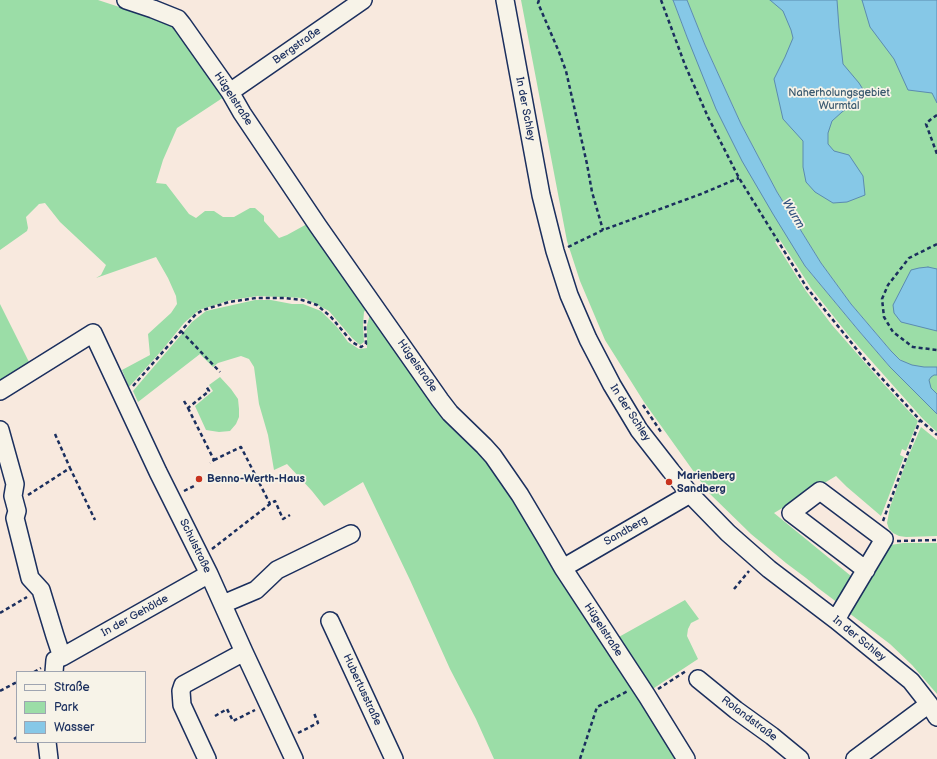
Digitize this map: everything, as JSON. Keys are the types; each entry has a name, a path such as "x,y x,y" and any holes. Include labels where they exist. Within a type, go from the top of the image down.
{"street":[{"name":"Hügelstraße","path":"126,0 178,19 230,92 242,113 318,226 450,414 493,456 520,495 563,568 644,691 686,759"},
{"name":"In der Schley","path":"505,0 541,195 555,251 569,295 588,339 612,385 636,426 690,494 728,533 769,569 836,620 910,681 935,713"},
{"name":"Bergstraße","path":"230,92 361,1"},
{"name":"Schulstraße","path":"0,391 93,333 158,472 209,574 294,759"},
{"path":"0,430 15,484 13,496 17,511 15,518 30,578 41,590 62,657 54,660 54,671"},
{"path":"836,620 866,570 884,539 820,491 791,514 866,570"},
{"name":"Sandberg","path":"563,568 690,494"},
{"path":"223,604 256,590 277,570 331,534 350,534"},
{"name":"In der Gehölde","path":"62,657 209,574"},
{"name":"Hubertusstraße","path":"330,621 394,759"},
{"path":"207,759 182,705 181,691 183,685 244,652"},
{"name":"Rolandstraße","path":"693,674 800,759"},
{"path":"855,759 935,713"},
{"path":"47,743 49,759"}],"path":[{"path":"539,0 538,3 566,72 592,192 604,230"},
{"path":"661,0 685,65 708,117 739,178 807,288 867,362 920,420 937,435"},
{"path":"936,115 926,124 937,154"},
{"path":"566,248 604,230 701,194 739,178"},
{"path":"937,244 909,258 888,285 882,299 884,316 893,332 913,347 937,350"},
{"path":"121,394 131,388 196,314 203,310 229,302 256,298 284,298 302,300 316,305 331,317 352,342 361,347 366,344"},
{"path":"181,331 220,372"},
{"path":"188,408 209,391 206,386"},
{"path":"640,400 662,433"},
{"path":"184,401 214,460"},
{"path":"920,420 882,526 884,539 891,541 937,540"},
{"path":"55,434 95,520"},
{"path":"210,463 241,447 270,504"},
{"path":"14,501 24,498 70,468"},
{"path":"221,541 275,501 283,519 290,515"},
{"path":"734,589 758,559"},
{"path":"0,613 28,596"},
{"path":"580,759 597,707 624,693 644,691 693,674"},
{"path":"0,692 16,683"},
{"path":"215,716 227,710 233,721 268,704"},
{"path":"285,739 318,723 314,713"}],"green space":[{"path":"0,0 98,0 168,23 178,29 224,97 177,128 163,160 156,183 166,184 189,214 196,218 205,211 214,211 223,217 234,217 250,208 255,208 264,216 264,221 279,238 307,224 368,306 364,312 364,342 360,345 329,311 304,298 258,296 231,300 199,310 184,323 129,387 122,370 150,355 148,334 171,313 177,304 176,296 168,278 156,257 96,278 101,275 106,265 60,222 45,203 39,204 26,217 28,228 27,231 0,250"},
{"path":"521,0 673,0 687,37 805,266 890,367 937,414 937,432 923,419 850,337 811,288 780,240 775,242 806,291 832,325 918,421 906,451 902,449 900,455 904,457 881,516 836,476 774,513 851,576 838,603 751,534 709,493 644,402 605,340 580,281 567,241"},
{"name":"Naherholungsgebiet Wurmtal","path":"687,0 937,0 937,394 891,351 851,304 821,263 777,192 741,124 705,45"},
{"path":"255,300 271,300 292,304 303,304 321,311 337,327 348,342 359,349 367,348 367,325 371,311 444,420 480,451 529,522 678,759 494,759 476,719 450,669 410,580 363,482 324,506 287,464 274,470 268,435 259,404 254,367 249,359 241,356 218,363 213,367 200,354 138,402 133,391 192,322 206,311"},
{"path":"0,304 30,364 0,384"},
{"path":"220,377 238,399 239,417 236,424 230,431 219,432 206,430 195,406 213,391 209,385"},
{"path":"921,427 937,440 937,536 899,536 889,529 887,523 890,507 908,457"},
{"path":"903,543 937,543 937,694 912,665 890,644 849,613 884,550 891,545"},
{"path":"685,600 699,619 691,623 687,636 698,659 651,690 617,638"}],"water":[{"path":"673,0 687,0 705,45 741,124 777,192 821,263 851,304 900,360 912,365 937,367 937,375 934,375 929,380 931,388 937,394 937,414 890,367 805,266 742,161 716,109"},
{"path":"770,0 837,0 843,64 864,91 860,99 832,121 828,133 828,144 834,151 849,155 863,176 865,195 847,202 833,203 815,192 806,182 803,167 803,141 783,119 774,79 793,38 783,11"},
{"path":"862,0 937,0 937,103 932,93 908,90 894,59 870,27"},
{"path":"928,267 937,269 937,331 901,322 894,313 893,305 911,270"}],"place":[{"name":"Benno-Werth-Haus","path":"199,479"},
{"name":"Marienberg Sandberg","path":"669,482"}],"water label":[{"name":"Wurm","path":"793,214"}]}
